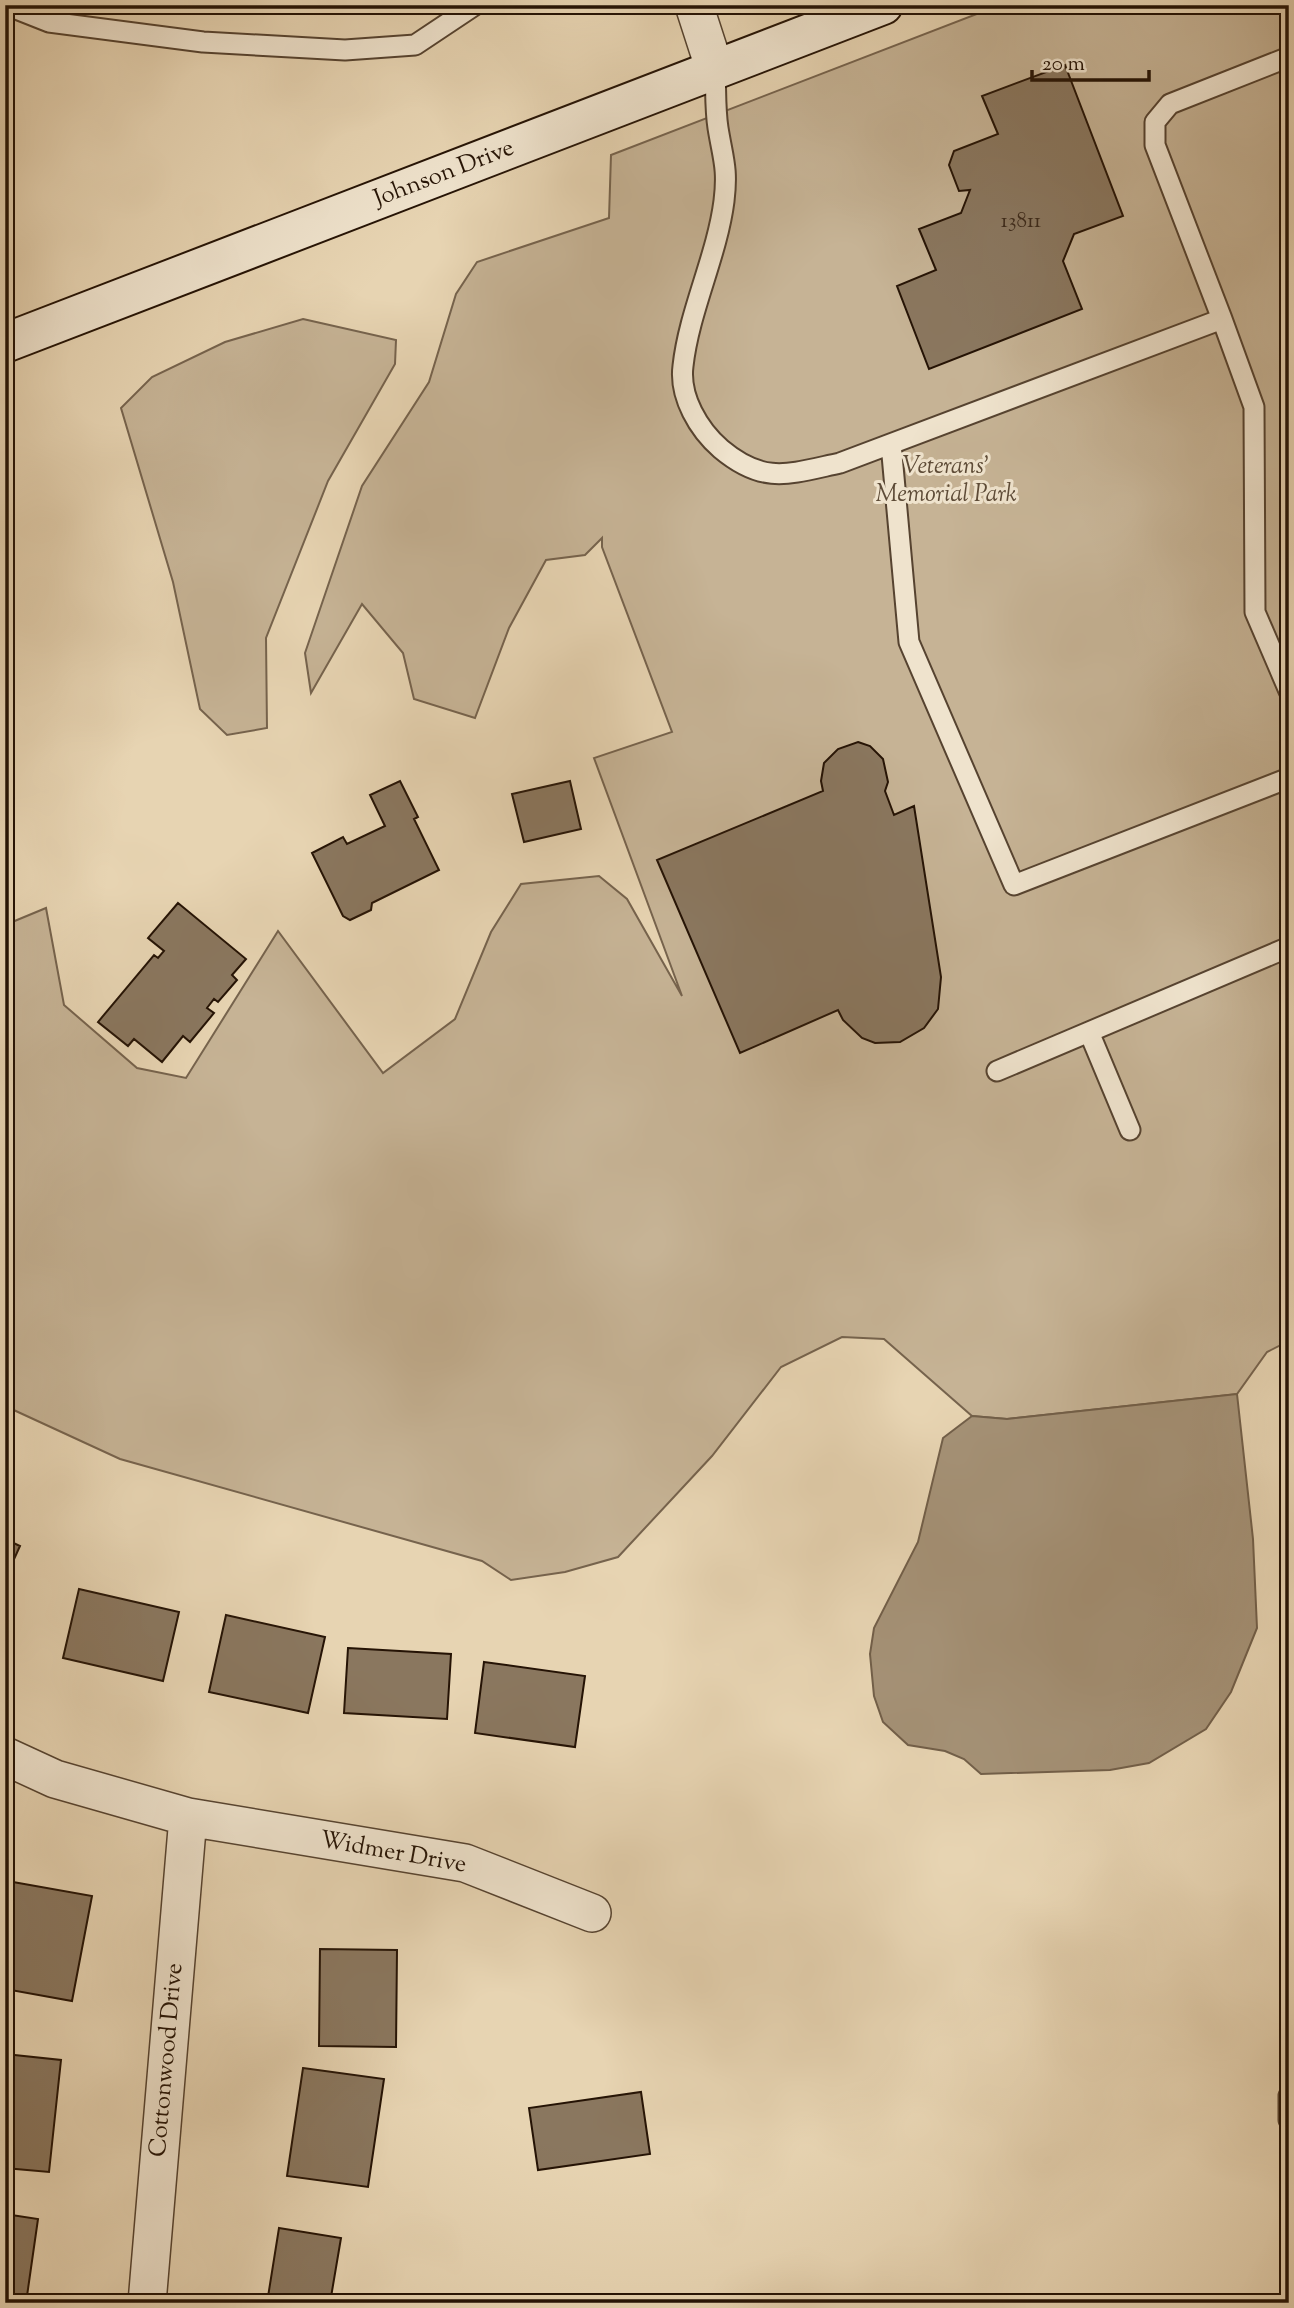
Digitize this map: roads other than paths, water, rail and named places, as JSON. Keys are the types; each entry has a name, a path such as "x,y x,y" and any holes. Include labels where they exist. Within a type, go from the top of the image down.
{"main road":[{"name":"Johnson Drive","path":"5,343 883,5"}],"street":[{"path":"694,5 715,70"},
{"name":"Widmer Drive","path":"5,1756 55,1779 188,1817 465,1863 592,1913"},
{"name":"Cottonwood Drive","path":"147,2303 188,1817"}],"lane":[{"path":"6,5 49,22 203,42 345,50 415,45 475,5"},
{"path":"1289,57 1170,104 1155,122 1156,145 1254,407 1255,612 1289,691"},
{"path":"715,70 718,128 727,163 724,203 682,367 688,404 706,436 733,459 762,475 802,471 840,463 1222,319"},
{"path":"891,444 909,642 1014,885 1289,779"},
{"path":"997,1071 1289,947"},
{"path":"1089,1032 1130,1130"},
{"path":"1289,2096 1289,2120"}],"park label":[{"name":"Veterans' Memorial Park","path":"946,481"}]}
